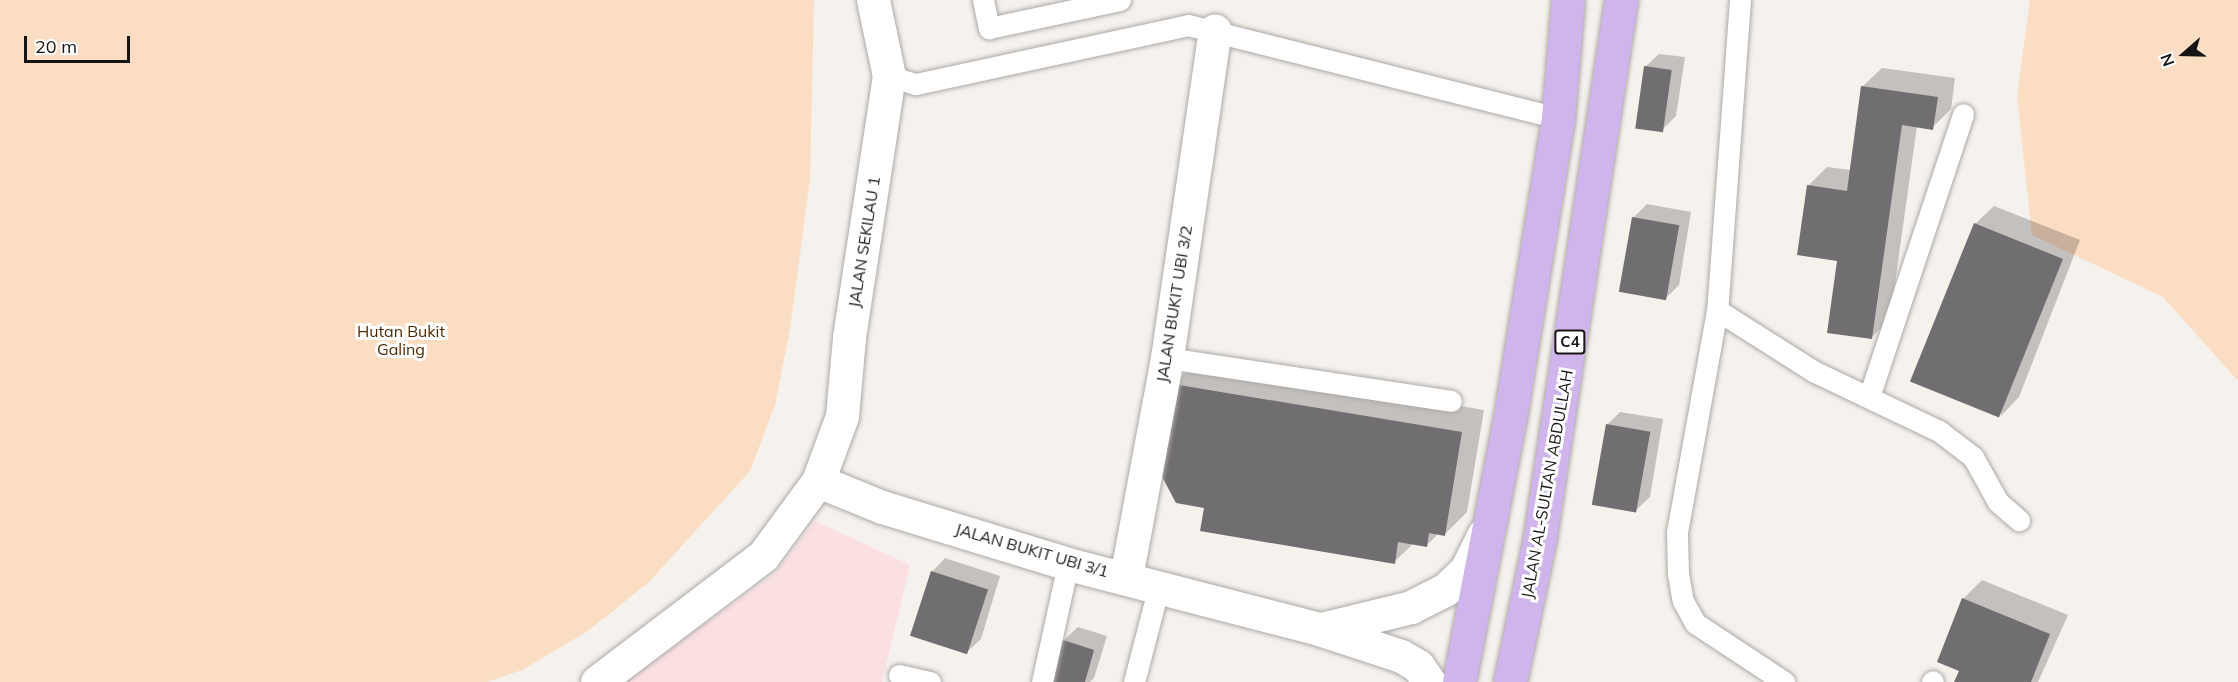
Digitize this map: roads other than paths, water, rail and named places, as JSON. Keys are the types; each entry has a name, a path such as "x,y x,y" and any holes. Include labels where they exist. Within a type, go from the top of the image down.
{"main road":[{"path":"1459,682 1493,514 1558,118 1568,0"},
{"name":"JALAN AL-SULTAN ABDULLAH","path":"1510,682 1542,525 1621,0"}],"street":[{"name":"JALAN SEKILAU 1","path":"597,682 763,556 818,481 842,416 849,337 889,76 873,0"},
{"name":"JALAN BUKIT UBI 3/2","path":"1126,577 1167,358 1215,30"},
{"name":"JALAN BUKIT UBI 3/1","path":"818,481 882,507 1068,564 1126,577 1319,629 1401,656 1418,666 1429,682"},
{"path":"1319,629 1412,607 1445,590 1466,570 1493,514"}],"lane":[{"path":"983,0 989,28 1120,0"},
{"path":"1740,0 1717,310 1677,533 1678,574 1683,602 1695,623 1784,682"},
{"path":"889,76 916,84 1151,31 1188,25 1558,118"},
{"path":"1869,397 1963,114"},
{"path":"1717,310 1791,359 1938,431 1973,457 1998,502 2019,520"},
{"path":"1167,358 1450,401"},
{"path":"1042,682 1068,564"},
{"path":"1134,682 1159,586"},
{"path":"899,675 930,682"}],"park label":[{"name":"Hutan Bukit Galing","path":"401,340"}]}
